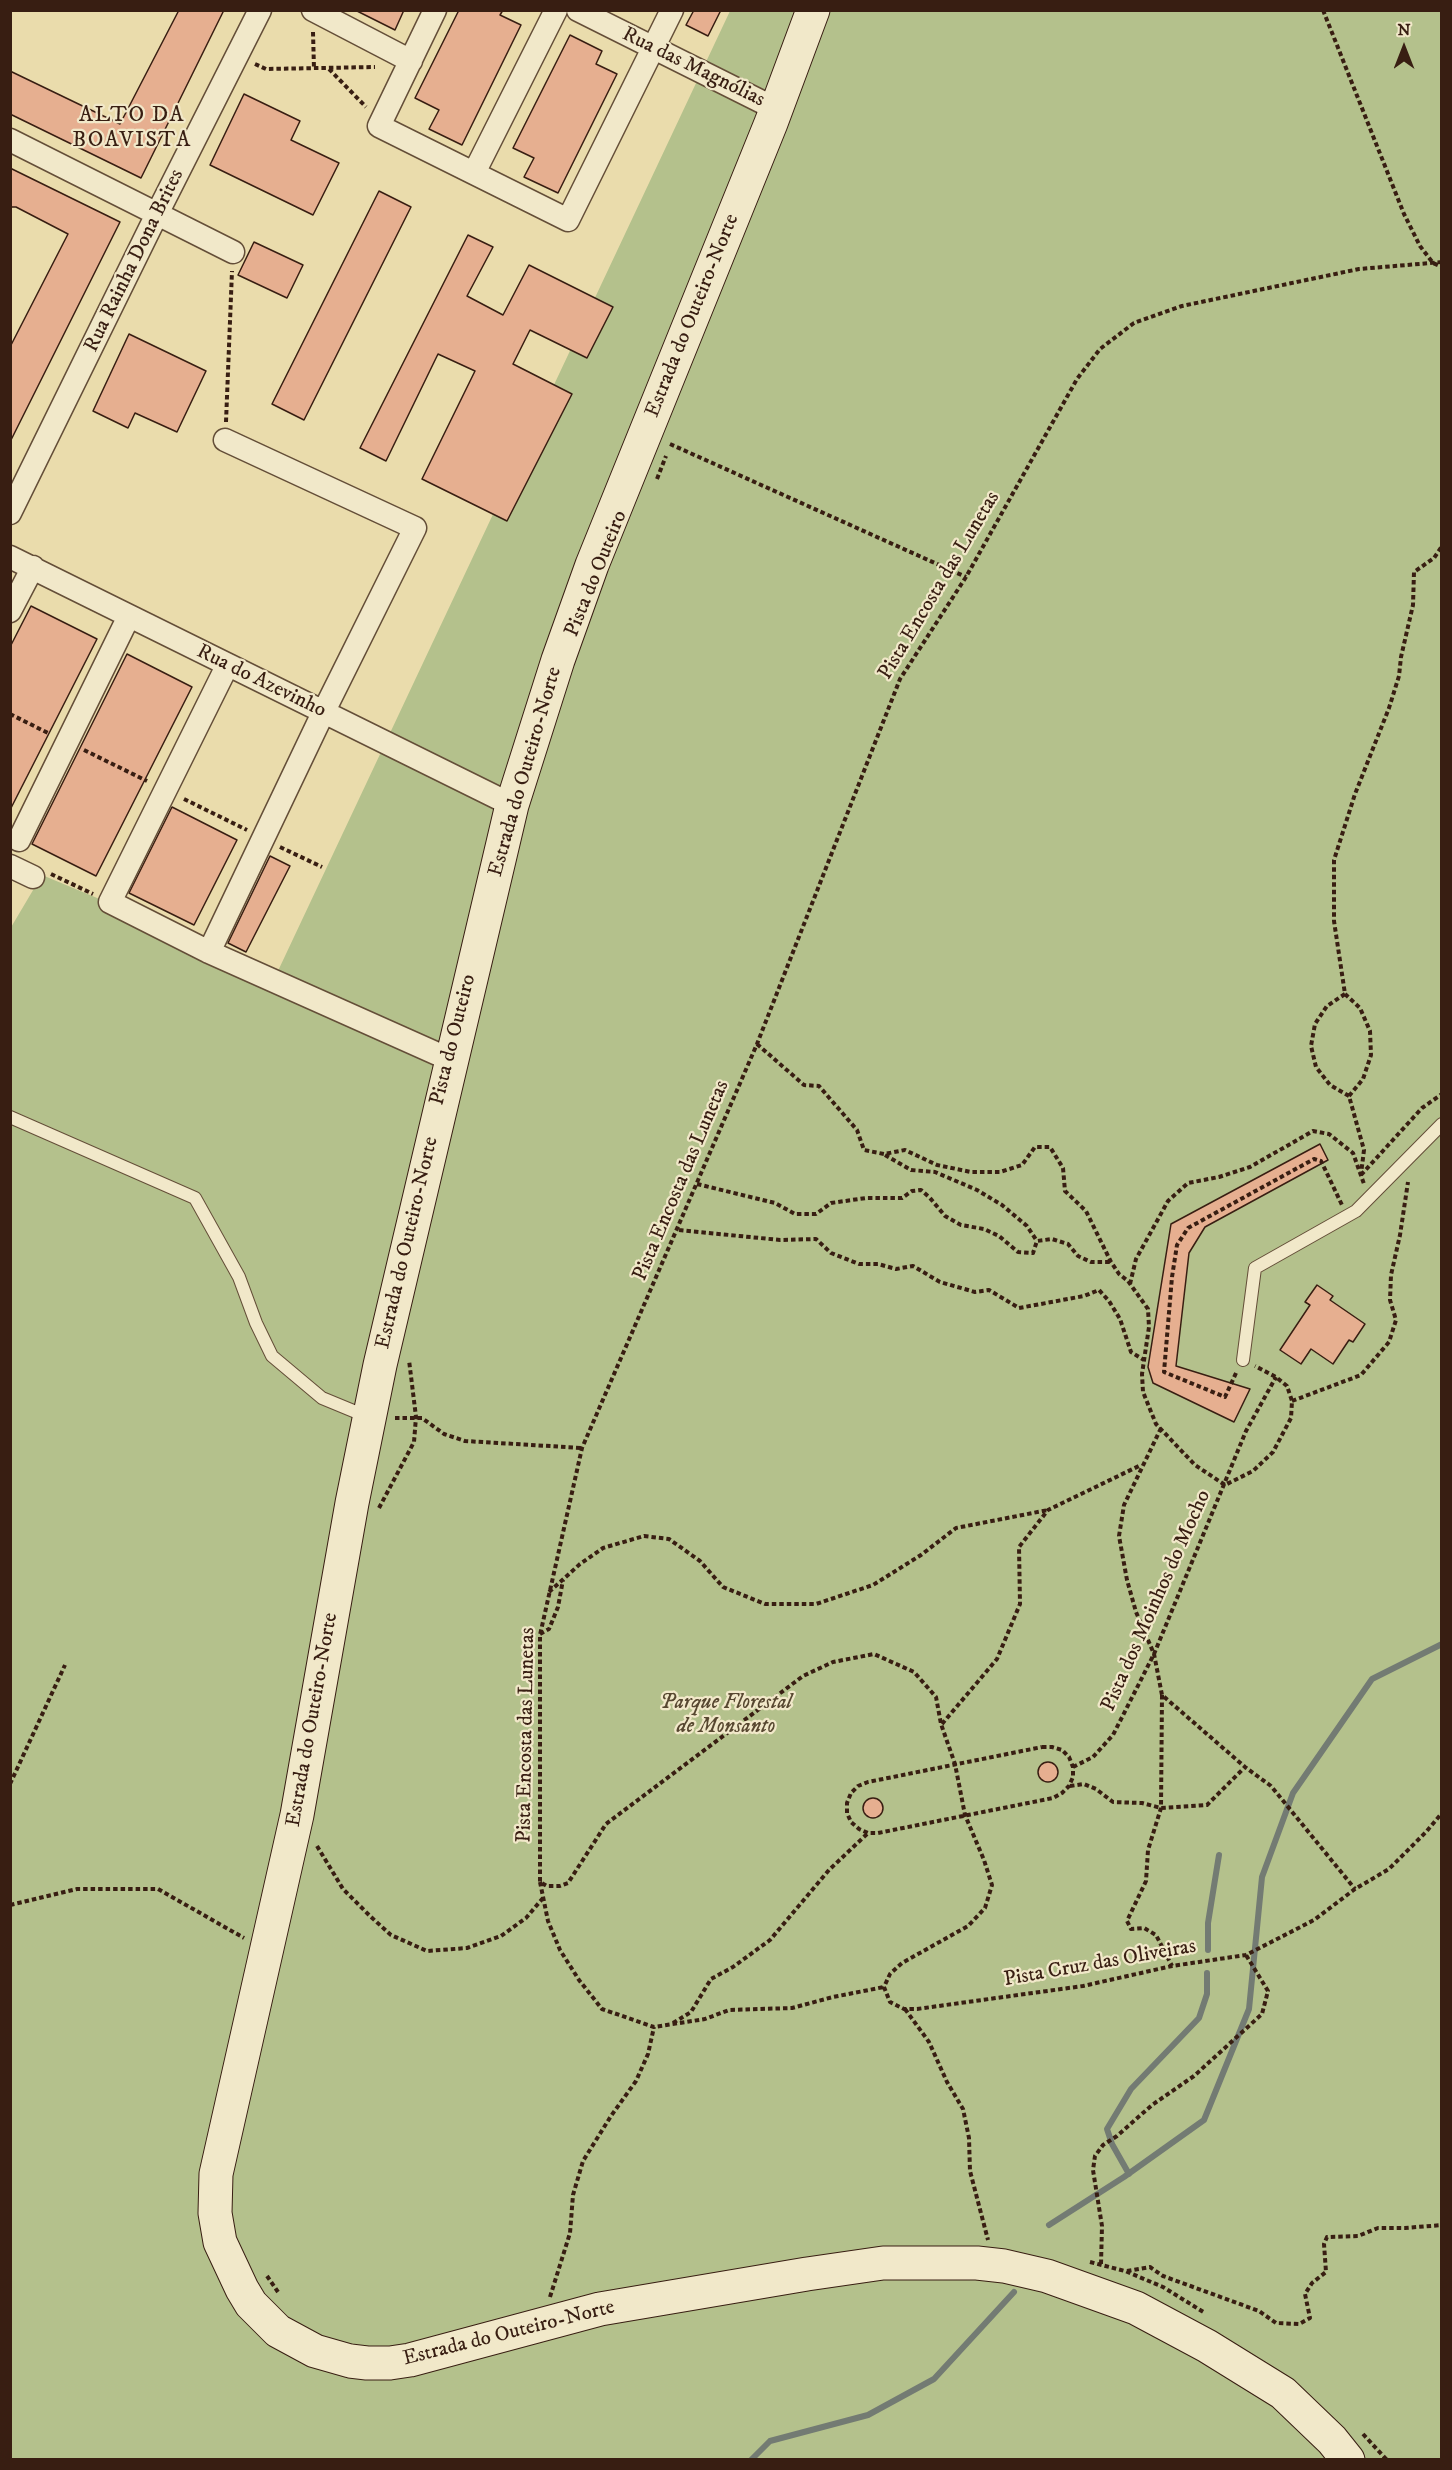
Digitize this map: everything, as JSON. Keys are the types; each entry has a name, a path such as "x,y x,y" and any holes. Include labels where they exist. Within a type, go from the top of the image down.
{"street":[{"name":"Rua Rainha Dona Brites","path":"10,513 260,10"},
{"path":"435,10 381,122 474,173 568,220 672,10"},
{"path":"474,173 556,10"},
{"name":"Rua das Magnólias","path":"578,10 776,109"},
{"name":"Estrada do Outeiro-Norte","path":"813,10 776,109 592,565 558,660 512,805 369,1418 297,1815 216,2174 215,2213 220,2242 251,2304 278,2331 297,2344 315,2351 350,2361 390,2363 600,2309 807,2274 883,2263 995,2265 1047,2276 1136,2308 1207,2346 1283,2393 1332,2440 1348,2460"},
{"path":"317,13 411,61"},
{"path":"10,141 233,252"},
{"path":"209,952 323,712 415,528 225,440"},
{"name":"Rua do Azevinho","path":"10,557 512,805"},
{"path":"10,611 33,567"},
{"path":"19,840 129,616"},
{"path":"227,666 110,902 209,952 451,1059"},
{"path":"10,866 33,878"}],"lane":[{"path":"10,1117 195,1198 239,1277 256,1323 272,1356 322,1398 369,1418"},
{"path":"1243,1360 1255,1268 1348,1216 1370,1199 1442,1124"}],"path":[{"path":"1323,10 1404,214 1420,246 1433,263 1442,267"},
{"path":"314,69 313,32 317,13"},
{"path":"238,55 266,69 381,67 390,50"},
{"path":"329,68 381,122"},
{"path":"225,440 233,252"},
{"name":"Pista Encosta das Lunetas","path":"654,2027 602,2009 579,1980 560,1950 548,1921 540,1882 540,1635 582,1448 679,1230 757,1044 900,679 966,577 1077,379 1100,349 1134,323 1182,306 1359,269 1442,262"},
{"path":"1442,381 1442,410"},
{"path":"652,489 663,468 673,433"},
{"path":"670,444 966,577"},
{"path":"1349,1096 1363,1079 1371,1055 1370,1031 1360,1008 1345,994 1334,921 1334,860 1354,794 1389,708 1399,676 1413,605 1414,572 1434,558 1442,546"},
{"path":"33,878 38,868 110,902"},
{"path":"1345,994 1327,1006 1315,1024 1311,1046 1316,1067 1330,1084 1349,1096 1364,1150 1361,1176"},
{"path":"757,1044 804,1085 819,1086 857,1130 864,1150 884,1154 911,1170 934,1172 977,1190 1002,1205 1027,1226 1037,1241"},
{"path":"1361,1176 1422,1108 1442,1094"},
{"path":"1130,1284 1136,1259 1168,1201 1188,1184 1250,1167 1313,1131 1329,1134 1353,1153 1361,1176"},
{"path":"884,1154 904,1150 937,1165 971,1172 1000,1172 1022,1165 1035,1148 1050,1148 1063,1168 1065,1191 1086,1211 1111,1262 1148,1309 1149,1327 1144,1360 1143,1392 1156,1424 1195,1465 1225,1485 1253,1471 1273,1452 1292,1418 1292,1401 1287,1386 1276,1377 1243,1360 1225,1397 1164,1372 1177,1245 1188,1228 1314,1159 1321,1161 1348,1216"},
{"path":"1292,1401 1361,1375 1389,1342 1396,1320 1390,1300 1391,1275 1400,1235 1408,1179 1403,1164"},
{"path":"697,1184 775,1203 795,1214 816,1214 831,1203 866,1198 902,1198 912,1191 921,1190 945,1216 961,1225 984,1229 999,1236 1018,1252 1033,1253 1037,1241"},
{"path":"679,1230 780,1240 816,1239 831,1253 859,1264 878,1264 896,1269 913,1266 940,1282 975,1292 989,1290 1019,1308 1084,1296 1099,1290 1120,1319 1131,1352 1144,1360"},
{"path":"1037,1241 1052,1239 1068,1244 1078,1256 1091,1262 1111,1262"},
{"path":"408,1355 416,1417 422,1418 444,1434 465,1441 582,1448"},
{"name":"Pista dos Moinhos do Mocho","path":"1073,1767 1093,1757 1113,1735 1154,1654 1246,1431 1276,1377"},
{"path":"1162,1428 1124,1505 1119,1536 1127,1580 1136,1612 1154,1654 1162,1695 1161,1808 1148,1850 1146,1881 1127,1921 1131,1929 1144,1928 1156,1935 1172,1966"},
{"path":"549,1592 580,1564 603,1548 644,1536 669,1539 700,1561 723,1587 765,1604 816,1604 873,1585 921,1555 956,1528 1048,1510 1143,1465"},
{"path":"941,1724 997,1659 1020,1604 1019,1547 1048,1510"},
{"path":"540,1635 549,1629 558,1607 563,1579"},
{"path":"540,1882 547,1886 560,1886 568,1883 606,1824 803,1676 833,1662 874,1654 914,1672 936,1697 941,1724 955,1764 965,1815 992,1885 985,1908 968,1926 902,1963 890,1974 885,1987 890,2002 904,2009 929,2042 947,2082 963,2109 969,2138 970,2171 989,2241"},
{"path":"10,1784 65,1665"},
{"path":"1162,1695 1245,1767 1271,1786 1355,1889"},
{"path":"1052,1747 1062,1750 1069,1757 1073,1767 1073,1777 1069,1786 1053,1798 878,1833 868,1833 859,1829 851,1822 847,1813 847,1803 851,1793 858,1786 955,1764 1052,1747"},
{"path":"1069,1786 1084,1784 1113,1802 1142,1803 1161,1808 1207,1805 1245,1767"},
{"name":"Pista Cruz das Oliveiras","path":"904,2009 1083,1986 1172,1966 1246,1955 1314,1920 1355,1889 1389,1869 1442,1813"},
{"path":"297,1815 344,1889 391,1935 427,1951 467,1948 501,1936 525,1918 543,1898"},
{"path":"670,2025 690,2012 711,1979 734,1967 770,1940 829,1870 868,1833"},
{"path":"10,1905 77,1889 158,1889 265,1951"},
{"path":"1101,2264 1102,2226 1093,2170 1095,2156 1103,2145 1117,2136 1152,2105 1194,2076 1262,2014 1268,1991 1246,1955"},
{"path":"549,2301 570,2233 573,2195 583,2161 636,2081 648,2054 654,2027 705,2019 729,2010 792,2008 885,1987"},
{"path":"1125,2271 1150,2267 1163,2276 1259,2311 1276,2323 1299,2324 1310,2318 1305,2294 1312,2283 1326,2272 1324,2244 1327,2237 1358,2236 1378,2228 1442,2225"}],"green space":[{"name":"Parque Florestal de Monsanto","path":"730,11 1441,11 1441,2459 11,2460 10,929 42,875 277,973"}],"building":[{"path":"179,10 224,10 141,178 10,114 10,71 120,124"},
{"path":"355,10 404,10 395,30"},
{"path":"459,10 503,10 500,15 521,25 462,145 429,129 439,110 415,98"},
{"path":"694,10 721,10 708,36 686,25"},
{"path":"570,35 602,51 596,64 617,74 558,193 524,177 534,158 513,148"},
{"path":"244,94 300,121 291,140 339,163 313,215 210,165"},
{"path":"10,168 120,222 10,442 10,347 68,234 16,207 10,207"},
{"path":"379,191 411,207 304,420 272,404"},
{"path":"468,235 493,247 467,296 503,315 529,265 613,307 587,358 530,330 513,364 572,394 507,521 422,479 475,371 438,354 386,461 360,448"},
{"path":"254,242 303,265 287,298 238,275"},
{"path":"129,334 206,371 177,432 135,413 128,428 93,411"},
{"path":"31,606 97,639 10,810 10,647"},
{"path":"127,654 192,687 96,876 32,844"},
{"path":"172,807 237,840 194,925 129,893"},
{"path":"270,856 290,866 246,952 228,943"},
{"path":"1320,1144 1328,1160 1205,1227 1189,1253 1176,1366 1250,1389 1234,1422 1153,1383 1148,1367 1171,1224"},
{"path":"1317,1285 1333,1296 1330,1300 1365,1324 1353,1342 1349,1340 1333,1364 1311,1349 1301,1364 1280,1350 1310,1305 1305,1302"},
{"path":"1048,1762 1055,1765 1058,1772 1055,1779 1048,1782 1041,1779 1038,1772 1041,1765"},
{"path":"873,1798 880,1801 883,1808 880,1815 873,1818 866,1815 863,1808 866,1801"}],"waterway":[{"path":"1049,2225 1124,2177 1204,2120 1249,2009 1262,1877 1293,1793 1372,1679 1442,1644"},
{"path":"1208,1950 1208,1923 1219,1855"},
{"path":"1129,2174 1112,2144 1107,2129 1131,2089 1199,2018 1207,1994 1207,1973"},
{"path":"751,2460 770,2441 868,2415 934,2379 1014,2292"}],"district":[{"name":"ALTO DA BOAVISTA","path":"132,128"}]}
